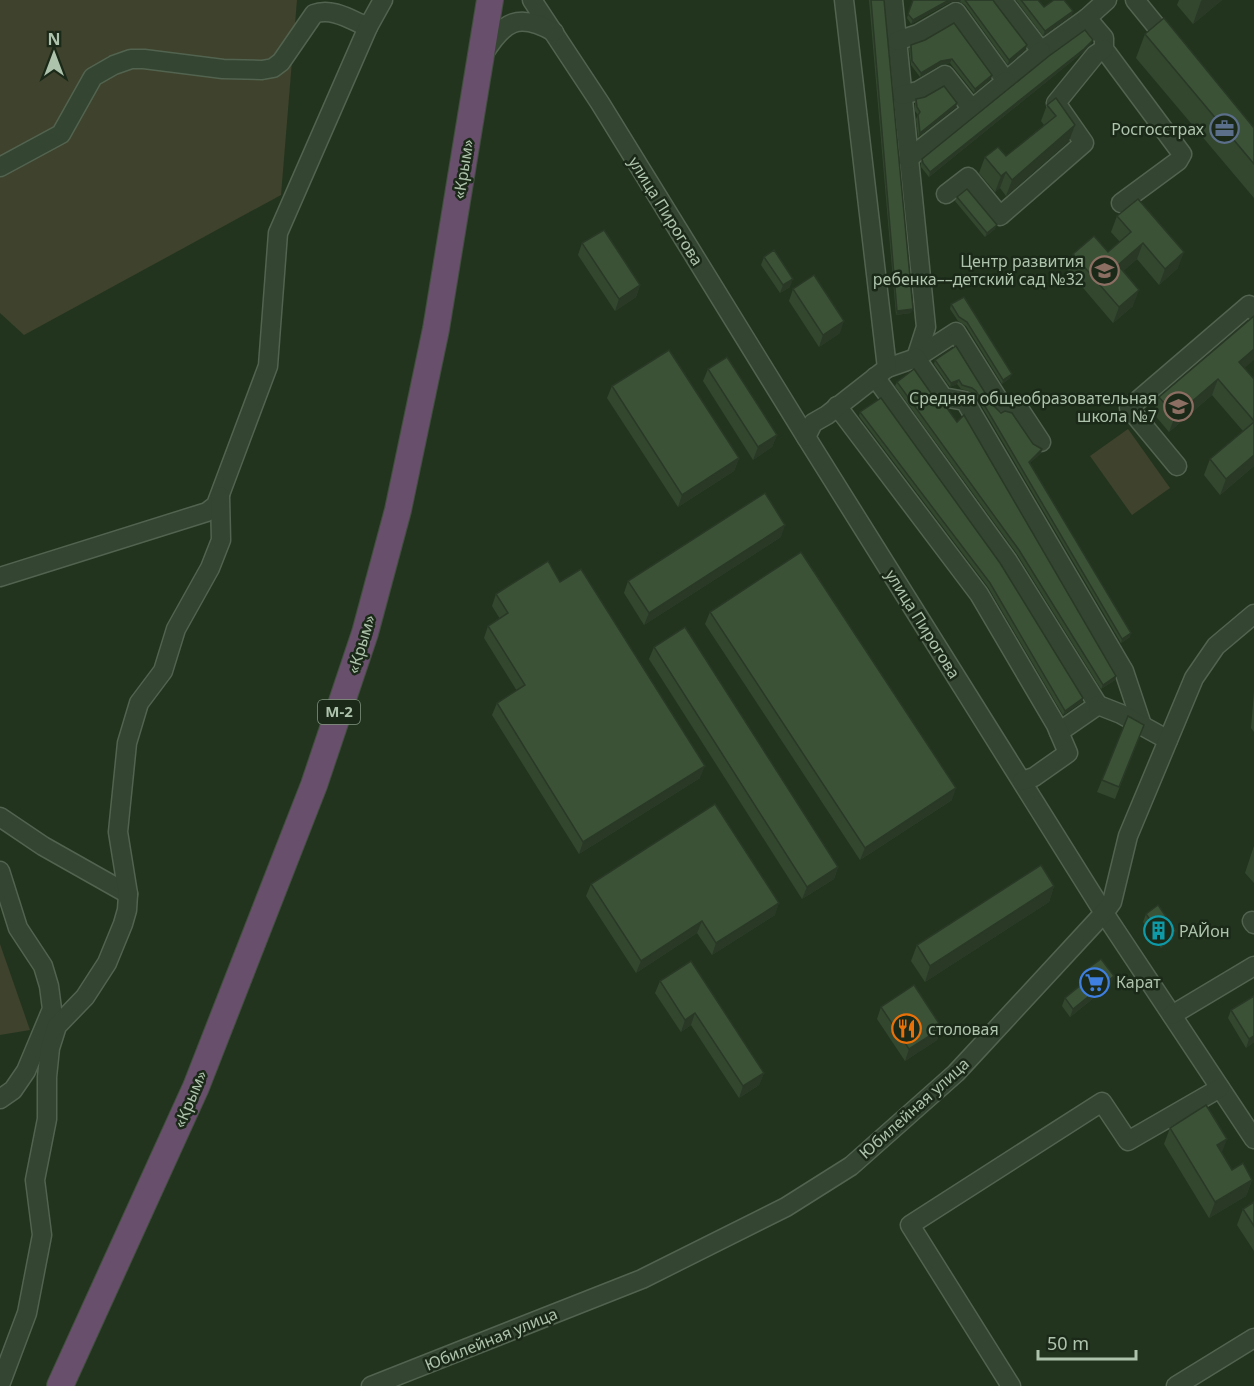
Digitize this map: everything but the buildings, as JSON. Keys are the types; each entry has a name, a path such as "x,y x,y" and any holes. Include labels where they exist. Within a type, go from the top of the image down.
{"highway":[{"name":"«Крым»","path":"60,1386 196,1087 314,785 365,633 398,510 428,374 490,0"}],"street":[{"path":"0,577 207,512 216,505 268,366 278,233 368,27 383,0"},
{"path":"481,0 482,56"},
{"name":"улица Пирогова","path":"532,0 600,103 1104,912 1254,1139"},
{"path":"844,0 881,372 1008,561 1098,705 1121,714 1168,740"},
{"path":"893,0 926,327 916,358"},
{"path":"1002,0 1041,51"},
{"path":"909,159 1006,81 1087,10 1107,0"},
{"path":"1135,0 1179,54"},
{"path":"1087,10 1104,38 1104,49 1182,154 1178,161 1121,203"},
{"path":"0,167 61,134 93,77 114,64 131,59 144,59 223,69 262,70 273,68 281,62 314,14 322,11 332,12 368,27"},
{"path":"897,41 918,34 956,12 1006,81"},
{"path":"482,56 492,40 504,28 516,21 525,20 539,24 554,32"},
{"path":"946,194 968,177 1000,216 1084,143 1056,102 1095,55 1104,49"},
{"path":"902,95 918,91 945,75 972,109"},
{"path":"1177,466 1129,408 1249,306 1254,311"},
{"path":"806,437 813,423 881,372 916,358 956,332 1000,402 1018,407 1041,442"},
{"path":"916,358 943,397 964,402 1124,671 1142,726"},
{"path":"837,406 979,594 1059,732 1068,753 1034,777 1022,781"},
{"path":"0,1385 27,1313 42,1235 35,1180 47,1119 50,1048 57,1026 85,997 107,963 123,924 128,894 118,832 127,743 139,704 163,671 176,629 210,568 221,540 220,496"},
{"name":"Юбилейная улица","path":"372,1386 642,1279 786,1207 851,1166 956,1073 1112,902 1128,836 1194,678 1215,646 1254,614"},
{"path":"1059,732 1098,705"},
{"path":"0,818 43,846 128,894"},
{"path":"0,871 18,928 43,966 52,1009 26,1071 13,1090 0,1099"},
{"path":"1172,1015 1254,966"},
{"path":"26,1071 47,1077"},
{"path":"1011,1386 910,1225 1102,1102 1128,1141 1220,1088"},
{"path":"1176,1386 1254,1338"}],"green space":[{"path":"0,0 297,0 281,195 24,335 0,313"},
{"path":"1128,429 1170,488 1132,515 1090,456"},
{"path":"0,944 30,1030 0,1035"}],"place":[{"name":"Росгосстрах","path":"1225,129"},
{"name":"Центр развития ребенка––детский сад №32","path":"1105,270"},
{"name":"Средняя общеобразовательная школа №7","path":"1178,407"},
{"name":"РАЙон","path":"1158,931"},
{"name":"Карат","path":"1095,982"},
{"name":"столовая","path":"907,1029"}]}
